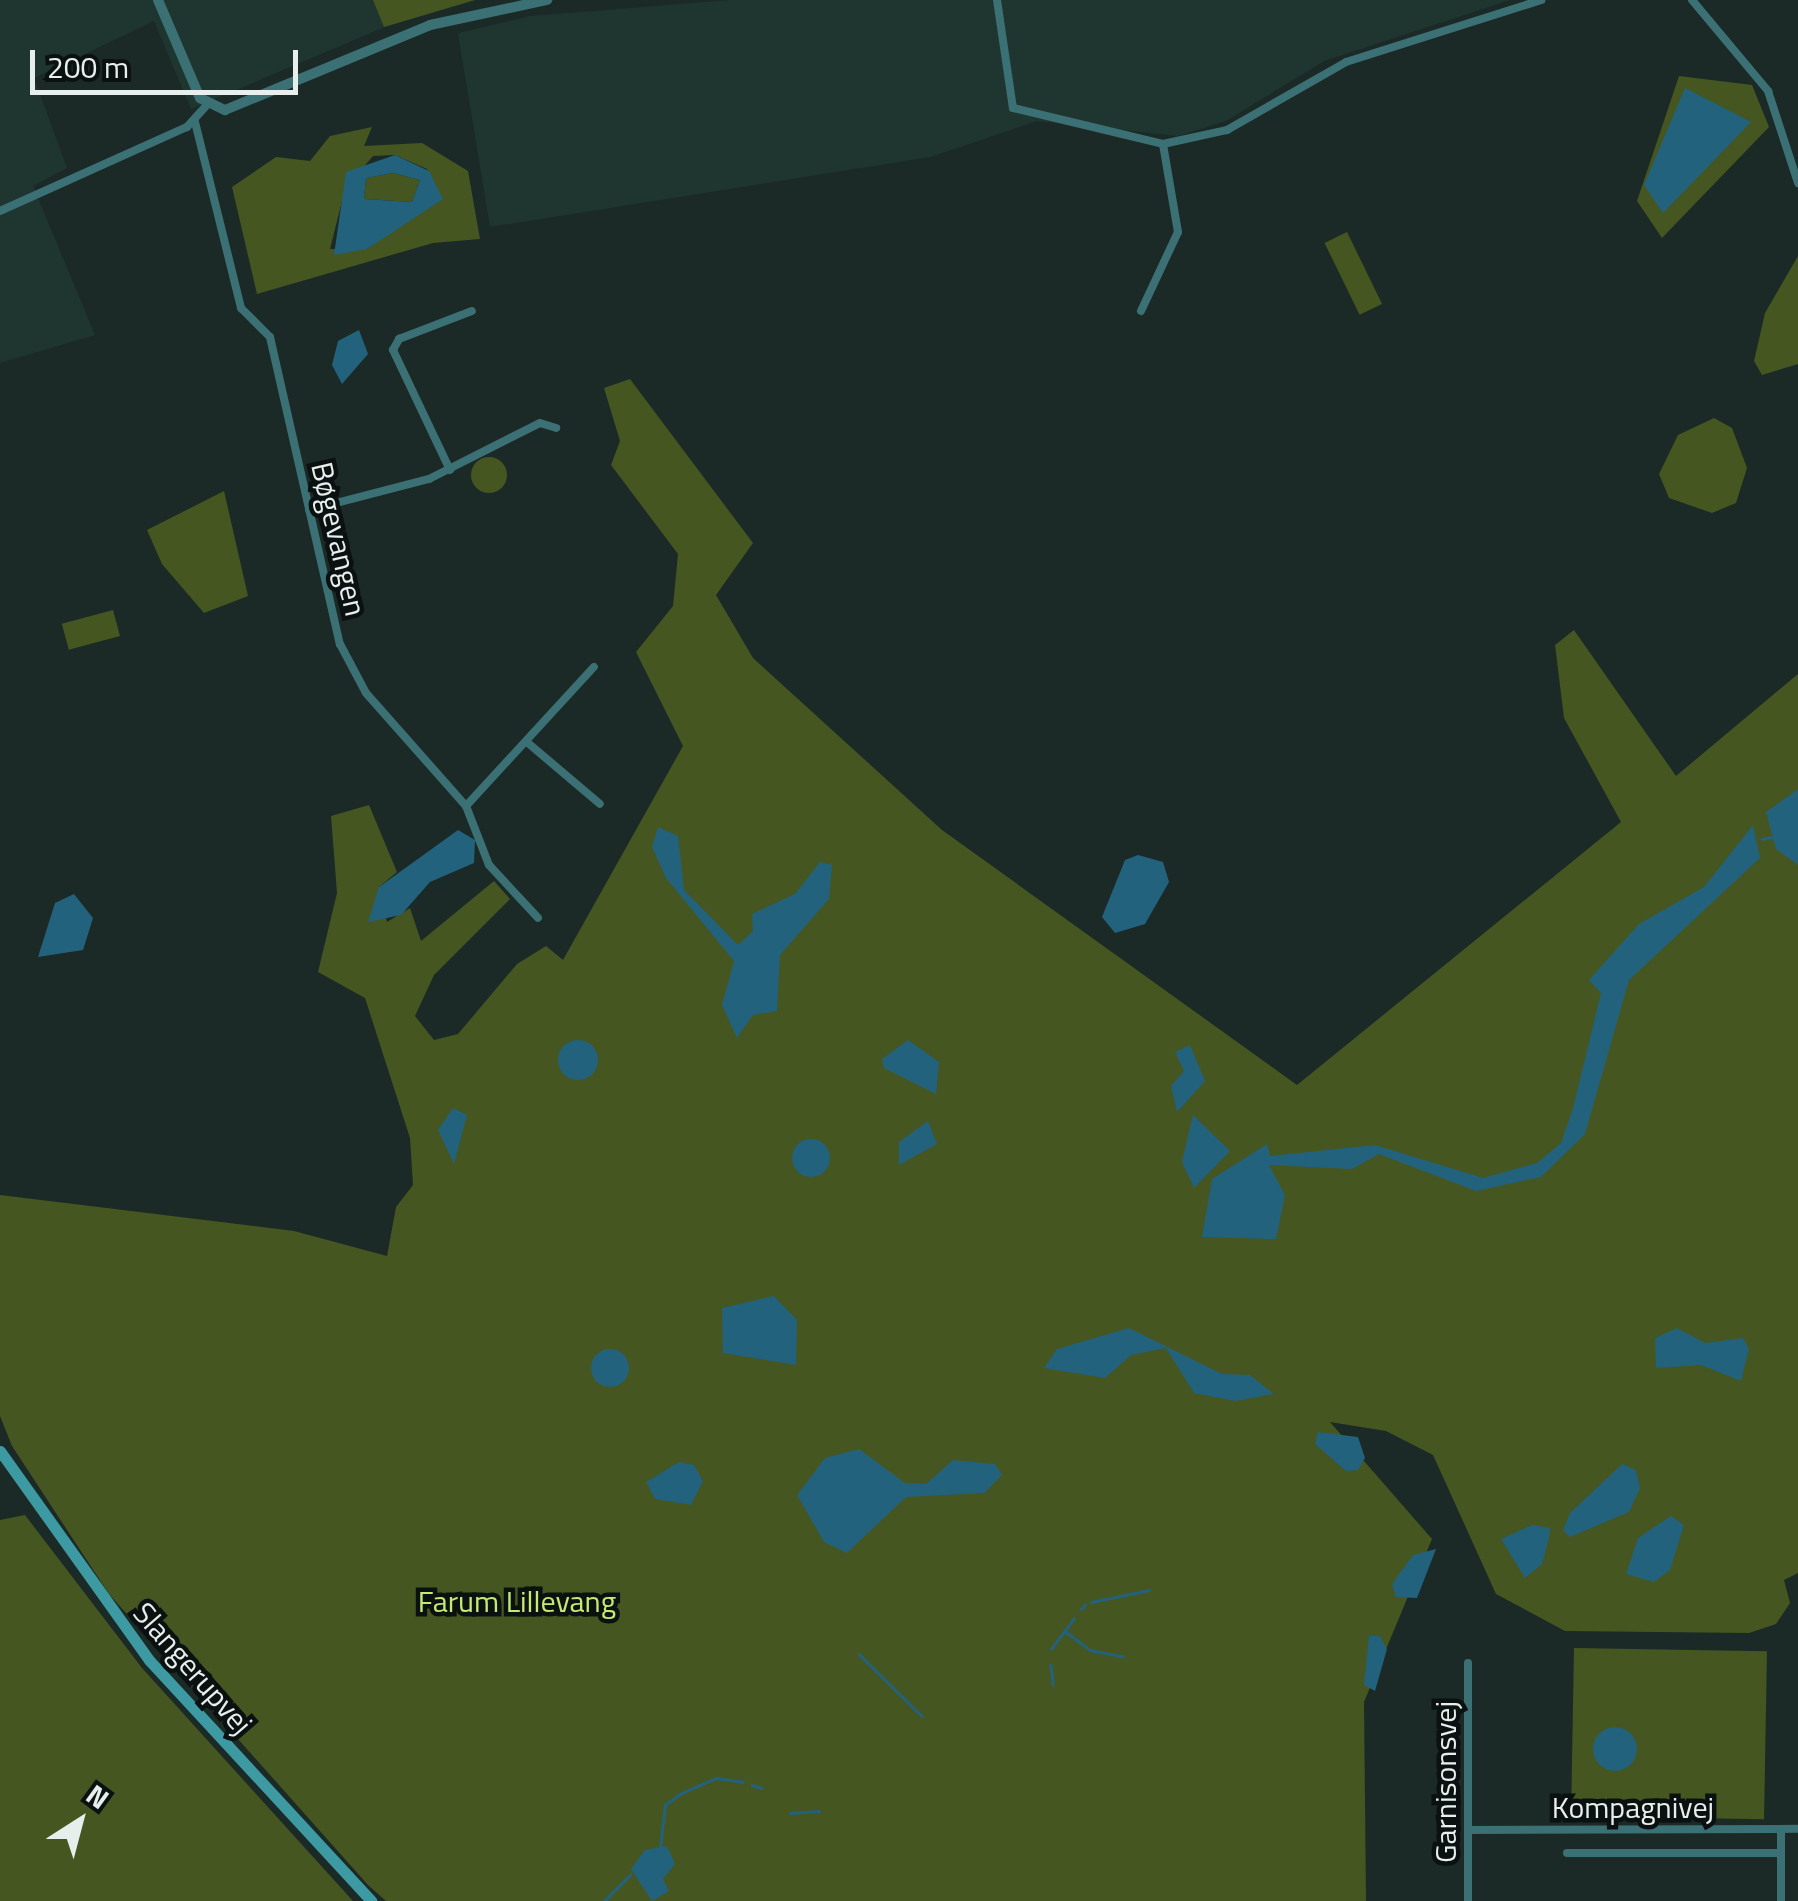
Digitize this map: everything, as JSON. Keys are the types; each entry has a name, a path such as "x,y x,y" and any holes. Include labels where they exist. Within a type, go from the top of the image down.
{"main road":[{"name":"Slangerupvej","path":"0,1451 149,1660 371,1901"}],"street":[{"path":"158,0 208,106"},
{"path":"208,106 225,110 430,25 547,0"},
{"path":"997,0 1013,108 1163,144 1227,130 1346,62 1540,0"},
{"path":"1692,0 1768,91 1798,184"},
{"path":"0,211 195,122 208,106"},
{"name":"Bøgevangen","path":"195,122 242,308 270,337 308,510 350,668 466,806 490,865 538,918"},
{"path":"1141,311 1178,232 1163,144"},
{"path":"450,470 393,350 399,339 472,311"},
{"path":"308,510 450,470 540,423 556,428"},
{"path":"466,806 594,667"},
{"path":"528,743 600,804"},
{"name":"Garnisonsvej","path":"1468,1663 1468,1901"},
{"path":"1781,1829 1781,1901"},
{"name":"Kompagnivej","path":"1468,1830 1798,1829"},
{"path":"1568,1853 1781,1853"}],"shaded area":[{"path":"0,0 475,0 385,27 191,109 154,21 34,78 67,168 33,186 95,335 0,363"},
{"path":"731,0 1510,0 1324,61 1226,121 1178,136 1037,121 930,157 490,227 458,33 530,16"}],"green space":[{"path":"373,0 475,0 384,27"},
{"path":"1679,76 1752,85 1769,127 1662,238 1637,201"},
{"path":"372,127 364,146 422,143 468,171 480,239 433,243 257,294 232,187 276,157 310,161 330,136","holes":["395,155 427,169 439,192 367,249 330,249 345,189 373,156"]},
{"path":"393,173 420,180 412,202 364,199 366,178"},
{"path":"1347,232 1382,304 1360,315 1325,243"},
{"path":"1798,256 1798,364 1762,375 1754,361 1765,313"},
{"name":"Farum Lillevang","path":"630,379 753,543 716,595 753,658 942,830 1297,1085 1621,822 1564,718 1555,645 1574,630 1676,776 1798,674 1798,1573 1784,1580 1790,1603 1776,1624 1749,1633 1565,1631 1496,1594 1433,1455 1386,1431 1330,1422 1432,1539 1364,1702 1366,1901 386,1901 368,1885 109,1594 12,1446 0,1416 0,1195 294,1231 387,1256 396,1207 413,1185 410,1138 365,998 318,972 337,893 331,816 369,805 397,872 379,887 387,922 410,908 421,941 494,881 510,899 434,975 415,1016 434,1040 458,1034 517,964 546,946 563,960 683,746 636,652 673,606 678,554 611,465 620,441 604,388"},
{"path":"1714,418 1732,428 1747,468 1736,503 1712,513 1669,498 1659,474 1678,435"},
{"path":"489,457 502,462 507,475 502,488 489,493 476,488 471,475 476,462"},
{"path":"224,491 248,596 204,613 162,564 147,530"},
{"path":"113,610 120,636 69,650 62,624"},
{"path":"25,1515 142,1668 353,1901 0,1901 0,1520"},
{"path":"1574,1648 1767,1651 1764,1819 1571,1816"}],"water":[{"path":"1685,88 1751,122 1663,213 1644,185"},
{"path":"395,155 429,171 443,199 367,249 334,255 346,172","holes":["393,173 420,180 412,202 364,199 366,178"]},
{"path":"359,330 368,354 342,384 332,365 338,341"},
{"path":"1798,789 1798,865 1776,849 1766,812"},
{"path":"1753,825 1760,858 1629,980 1585,1134 1541,1177 1476,1191 1379,1154 1352,1169 1269,1165 1285,1195 1276,1239 1202,1237 1212,1179 1267,1144 1270,1156 1375,1145 1483,1178 1537,1163 1561,1143 1573,1108 1601,993 1589,980 1639,924 1704,887"},
{"path":"658,827 678,836 684,890 738,945 753,931 752,914 795,894 820,862 832,865 829,899 780,955 777,1011 753,1015 737,1038 722,1005 734,961 666,878 652,847"},
{"path":"458,830 475,840 474,863 430,882 401,915 368,922 379,887"},
{"path":"1138,855 1163,862 1169,882 1145,924 1115,933 1102,917 1125,860"},
{"path":"74,894 93,918 83,950 38,957 55,903"},
{"path":"578,1040 592,1046 598,1060 592,1074 578,1080 564,1074 558,1060 564,1046"},
{"path":"908,1040 939,1062 936,1094 884,1068 882,1059"},
{"path":"1190,1045 1205,1081 1177,1112 1171,1086 1184,1071 1175,1052"},
{"path":"453,1108 467,1115 454,1164 438,1130"},
{"path":"1193,1115 1230,1151 1194,1188 1182,1162"},
{"path":"928,1121 937,1144 899,1165 899,1142"},
{"path":"811,1139 825,1144 830,1158 825,1172 811,1177 797,1172 792,1158 797,1144"},
{"path":"774,1296 797,1320 796,1365 723,1353 722,1308"},
{"path":"1129,1328 1222,1374 1250,1375 1274,1394 1235,1401 1194,1393 1166,1348 1131,1355 1105,1378 1044,1368 1057,1349"},
{"path":"1677,1328 1705,1343 1743,1338 1749,1349 1741,1381 1701,1365 1656,1368 1655,1338"},
{"path":"610,1349 624,1354 629,1368 624,1382 610,1387 596,1382 591,1368 596,1354"},
{"path":"1318,1432 1358,1437 1365,1458 1358,1470 1346,1471 1315,1444"},
{"path":"859,1449 905,1483 926,1484 953,1460 995,1464 1002,1475 984,1493 906,1497 847,1553 824,1542 797,1495 825,1458"},
{"path":"679,1462 694,1465 703,1481 691,1505 655,1499 646,1482"},
{"path":"1622,1464 1636,1470 1640,1488 1629,1512 1570,1537 1563,1530 1570,1513"},
{"path":"1671,1516 1684,1525 1670,1570 1654,1582 1626,1574 1638,1538"},
{"path":"1532,1525 1550,1528 1549,1538 1542,1564 1525,1578 1501,1539"},
{"path":"1436,1549 1417,1598 1396,1597 1392,1584 1413,1555"},
{"path":"1369,1636 1380,1636 1387,1649 1375,1691 1364,1685"},
{"path":"1615,1727 1631,1733 1637,1749 1631,1765 1615,1771 1599,1765 1593,1749 1599,1733"},
{"path":"667,1846 675,1864 663,1879 669,1891 652,1901 631,1869 645,1850"}],"waterway":[{"path":"1762,839 1772,837"},
{"path":"1091,1602 1149,1590"},
{"path":"1081,1609 1085,1605"},
{"path":"1051,1649 1074,1619"},
{"path":"1065,1631 1090,1650 1122,1656"},
{"path":"859,1654 922,1716"},
{"path":"1051,1665 1053,1684"},
{"path":"660,1848 665,1805 716,1778 743,1782"},
{"path":"752,1785 762,1788"},
{"path":"790,1813 819,1811"},
{"path":"604,1901 630,1875"}]}
